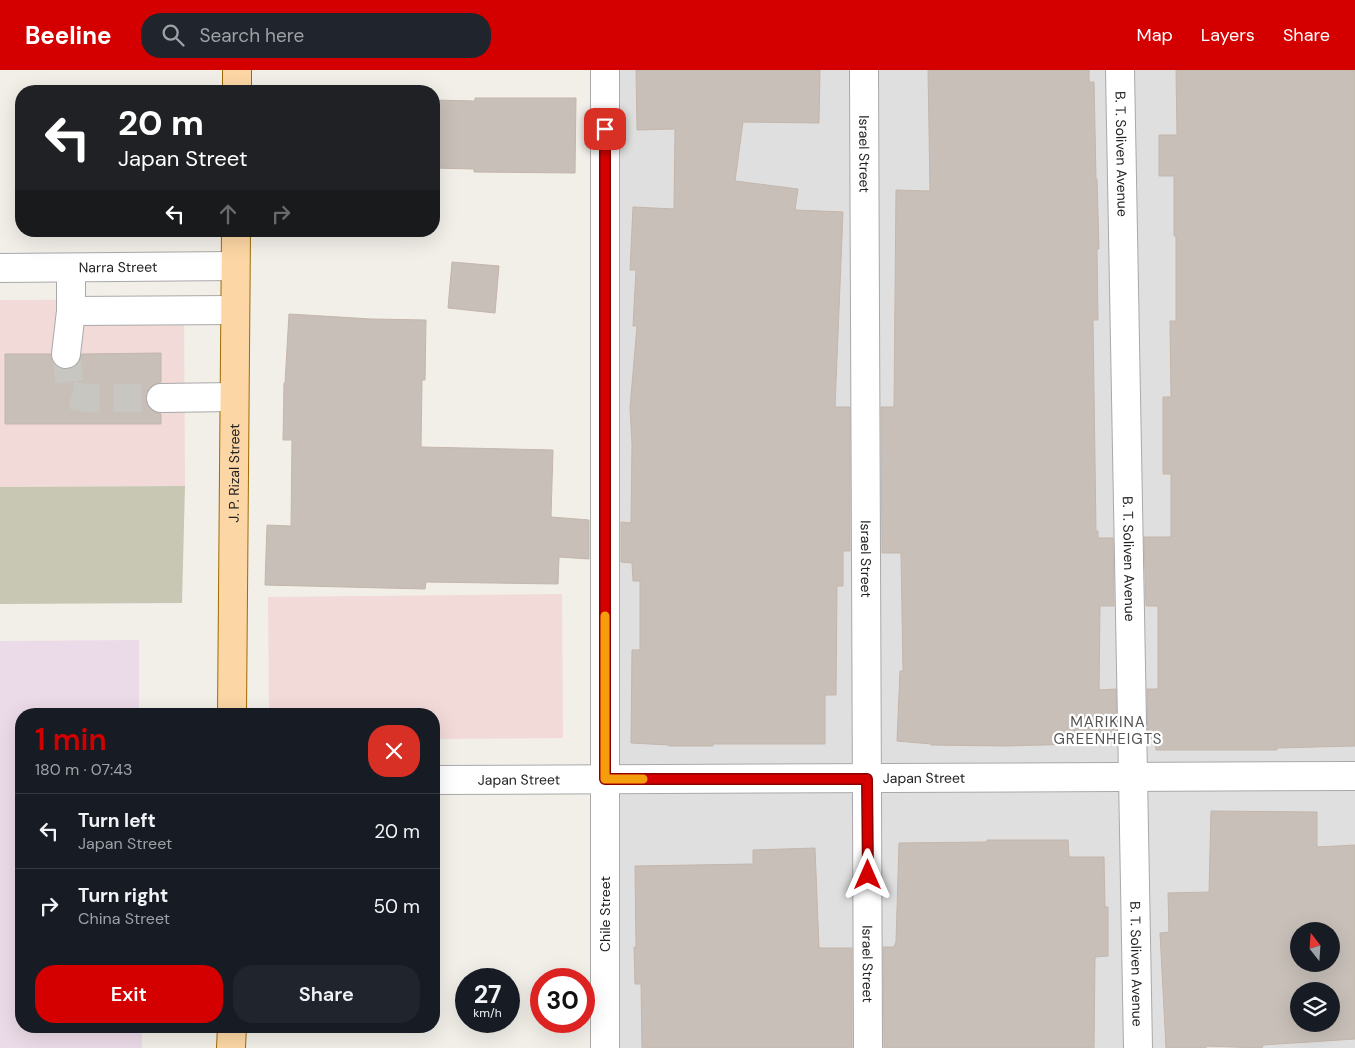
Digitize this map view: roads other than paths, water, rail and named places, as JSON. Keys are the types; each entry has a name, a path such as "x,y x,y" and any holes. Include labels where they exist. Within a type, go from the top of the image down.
{"main road":[{"path":"236,85 237,70"},
{"name":"J. P. Rizal Street","path":"232,708 236,237"},
{"path":"232,1033 232,1048"}],"street":[{"name":"Chile Street","path":"604,70 605,1048"},
{"name":"Israel Street","path":"864,70 868,1048"},
{"name":"B. T. Soliven Avenue","path":"1120,70 1138,1048"},
{"name":"Narra Street","path":"0,268 235,266"},
{"path":"66,354 71,310 71,268"},
{"path":"71,310 235,310"},
{"path":"161,398 234,397"},
{"name":"Japan Street","path":"440,780 1355,776"}],"tunnel":[{"path":"66,354 71,395 85,398 161,398"}],"district":[{"name":"MARIKINA GREENHEIGTS","path":"1108,730"}]}
